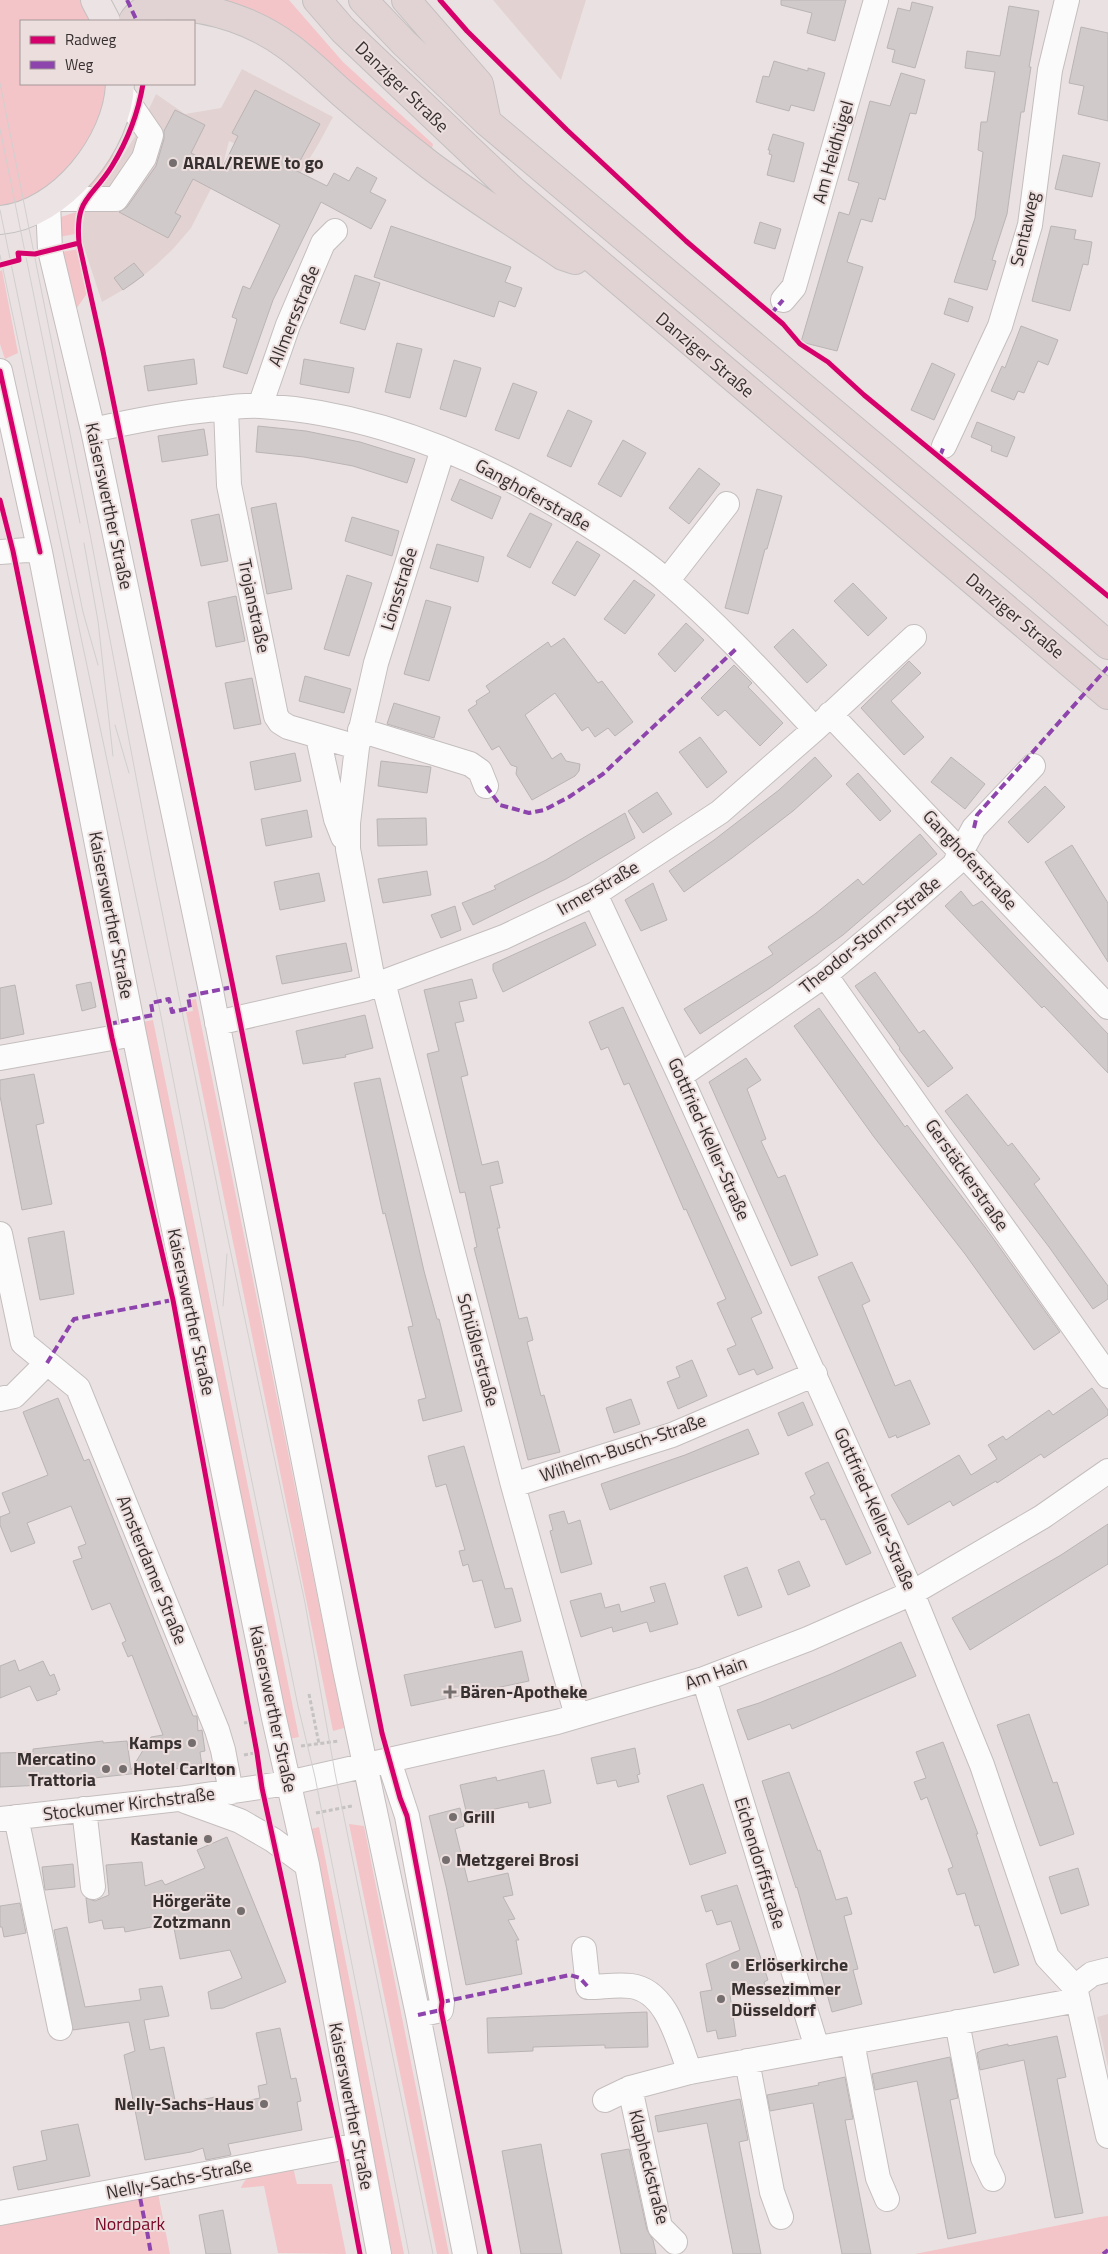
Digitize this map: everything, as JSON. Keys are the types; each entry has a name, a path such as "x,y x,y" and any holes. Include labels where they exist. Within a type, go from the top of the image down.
{"highway":[{"name":"Danziger Straße","path":"317,0 343,30 512,190 603,269 1108,694"},
{"name":"Danziger Straße","path":"363,0 404,43 487,122 1108,645"},
{"path":"406,0 479,84 487,122"},
{"path":"133,20 135,16 148,9 165,6 197,8 231,17 256,27 288,46 390,134 494,210 563,256 603,269"}],"main road":[{"path":"96,0 106,20"},
{"path":"0,220 27,214 50,201 82,172 97,154 110,129 120,87"}],"street":[{"name":"Am Heidhügel","path":"783,300 794,286 876,0"},
{"name":"Sentaweg","path":"944,446 1000,326 1030,226 1050,70 1067,0"},
{"path":"50,201 116,199 144,158 150,135 120,87"},
{"name":"Kaiserswerther Straße","path":"50,201 50,250 92,430 218,1023 364,1766 418,2015 465,2254"},
{"name":"Allmersstraße","path":"260,406 288,326 319,252 323,243 335,231"},
{"name":"Kaiserswerther Straße","path":"0,371 40,552 134,1034 295,1817 307,1865 379,2254"},
{"name":"Ganghoferstraße","path":"92,430 191,411 226,408 260,406 316,413 381,428 443,448 500,473 560,507 621,546 667,581 822,722 962,851 1108,1007"},
{"name":"Trojanstraße","path":"226,408 229,485 276,716 280,722 288,727 318,737 358,738"},
{"name":"Lönsstraße","path":"348,849 348,823 358,738 376,663 443,448"},
{"path":"667,581 727,504"},
{"path":"0,552 27,550 40,552"},
{"name":"Irmerstraße","path":"218,1023 379,984 504,938 595,894 720,812 822,722 914,636"},
{"name":"Lönsstraße","path":"318,737 336,820 348,849 379,984"},
{"path":"358,738 470,764 480,771 486,786"},
{"name":"Theodor-Storm-Straße","path":"680,1076 825,974 954,865 974,828 1033,766"},
{"name":"Gottfried-Keller-Straße","path":"595,894 680,1076 912,1593 982,1765 1047,1957 1076,1994"},
{"name":"Gerstäckerstraße","path":"825,974 1108,1376"},
{"name":"Schüßlerstraße","path":"379,984 577,1716"},
{"path":"0,1058 134,1034"},
{"name":"Amsterdamer Straße","path":"0,1234 23,1342 78,1388 217,1730 238,1791"},
{"path":"0,1399 14,1396 47,1363"},
{"name":"Wilhelm-Busch-Straße","path":"513,1485 672,1435 815,1374"},
{"name":"Am Hain","path":"288,1783 577,1716 704,1679 808,1639 912,1593 1042,1517 1108,1471"},
{"name":"Eichendorffstraße","path":"704,1679 817,2048"},
{"path":"389,1761 407,1816 442,2002 441,2010 418,2015"},
{"name":"Stockumer Kirchstraße","path":"8,1818 178,1799 288,1783"},
{"path":"210,1809 232,1801 238,1791"},
{"path":"178,1799 240,1821 273,1840 307,1865"},
{"path":"84,1809 93,1887"},
{"path":"8,1818 60,2028"},
{"path":"584,1949 588,1987 632,1986 651,1993 663,2007 690,2072"},
{"name":"Klapheckstraße","path":"605,2100 630,2088 690,2072 957,2022 1076,1994 1092,1974 1108,1970"},
{"path":"1076,1994 1108,2136"},
{"path":"957,2022 983,2158 993,2179"},
{"path":"852,2042 878,2178 887,2199"},
{"path":"747,2061 772,2192 781,2217"},
{"name":"Klapheckstraße","path":"630,2088 660,2227 675,2242"},
{"name":"Nelly-Sachs-Straße","path":"0,2213 358,2145"}],"path":[{"path":"309,1694 318,1744"},
{"path":"295,1817 372,1803"},
{"path":"145,2223 147,2230"}],"shaded area":[{"path":"493,0 586,0 561,80"},
{"path":"242,69 333,117 319,143 300,174 229,141 223,165 191,228 155,266 133,284 102,302 81,238 85,209 114,170 139,130 156,94 185,114 221,108"},
{"path":"1108,2014 1108,2067 1097,2017"}],"green space":[{"path":"0,0 89,0 99,20 20,20 20,85 112,85 110,105 68,178 0,217"},
{"path":"135,0 289,0 343,62 433,144 431,153 292,44 138,5"},
{"path":"110,152 114,155 111,161 84,196 72,187"},
{"path":"76,212 75,234 54,238 55,219"},
{"path":"79,249 88,292 72,315 56,253"},
{"path":"2,270 18,353 5,359 0,344 0,271"},
{"path":"196,999 344,1728 333,1731 186,1012 193,1011 191,1000"},
{"path":"153,1020 299,1737 289,1739 143,1022"},
{"path":"349,1824 364,1826 449,2254 437,2254"},
{"path":"319,1827 404,2254 392,2254 307,1830"},
{"path":"292,2163 297,2184 332,2184 346,2254 278,2253 264,2186 241,2188 245,2181 256,2172"},
{"name":"Nordpark","path":"157,2188 170,2254 0,2254 0,2218"},
{"path":"1108,2216 1108,2254 915,2254 1100,2217"}],"building":[{"path":"781,0 846,0 835,41 807,33 812,13 781,5"},
{"path":"912,2 933,7 915,68 892,62 895,50 887,48 898,8 910,11"},
{"path":"1009,6 1039,11 1029,67 1031,67 1024,112 1021,112 1007,214 992,260 996,261 987,290 954,282 975,218 983,152 978,150 981,122 987,122 995,72 965,68 967,51 1000,56"},
{"path":"1081,27 1108,33 1108,121 1078,114 1084,86 1069,83"},
{"path":"774,61 808,71 808,68 825,73 814,111 791,105 789,111 756,102 763,76 769,77"},
{"path":"901,73 925,80 916,114 910,113 885,200 879,198 872,222 861,219 847,262 863,267 837,351 801,342 839,212 849,215 859,183 848,180 870,101 890,106"},
{"path":"255,90 320,124 295,170 327,186 334,173 349,181 357,167 377,178 370,192 386,200 371,229 321,202 273,300 247,374 223,367 237,319 232,317 243,286 250,289 280,225 193,179 175,213 181,216 168,238 119,212 127,207 156,166 164,139 164,131 175,110 205,125 191,153 222,169 238,136 232,133"},
{"path":"773,134 804,143 794,182 767,175 772,155 769,154 770,150 768,150"},
{"path":"1063,155 1100,163 1092,197 1055,189"},
{"path":"760,222 781,229 775,249 754,243"},
{"path":"391,226 511,267 505,282 522,288 515,307 499,301 494,317 374,277"},
{"path":"1051,226 1076,230 1074,239 1092,242 1088,265 1083,264 1070,311 1032,301"},
{"path":"134,263 144,275 123,290 114,278"},
{"path":"355,275 380,283 365,330 340,323"},
{"path":"949,298 973,307 968,322 944,314"},
{"path":"1021,326 1058,340 1048,365 1038,361 1024,393 1018,391 1014,400 991,391 1002,366 1005,368"},
{"path":"397,343 422,349 410,398 385,392"},
{"path":"194,359 197,384 148,391 144,366"},
{"path":"304,359 354,368 349,393 300,384"},
{"path":"454,360 481,368 466,417 440,409"},
{"path":"932,363 955,374 934,420 911,410"},
{"path":"513,383 537,392 519,439 495,430"},
{"path":"568,410 592,421 571,467 547,456"},
{"path":"977,422 1015,437 1007,457 991,451 992,446 971,437"},
{"path":"258,426 306,431 360,442 415,459 407,483 353,466 304,457 256,452"},
{"path":"204,429 208,455 162,462 158,436"},
{"path":"623,440 646,453 621,497 598,484"},
{"path":"699,468 720,484 689,524 669,508"},
{"path":"460,479 501,497 492,519 451,500"},
{"path":"757,489 782,496 767,549 765,549 748,614 725,608"},
{"path":"276,503 292,589 267,594 251,508"},
{"path":"530,513 552,524 530,568 507,556"},
{"path":"219,514 228,561 201,566 191,520"},
{"path":"352,517 399,531 392,556 345,541"},
{"path":"577,541 600,555 575,596 552,583"},
{"path":"437,544 484,557 478,582 430,568"},
{"path":"347,575 372,583 349,656 324,649"},
{"path":"634,580 655,595 625,634 604,619"},
{"path":"853,583 887,618 868,636 834,601"},
{"path":"236,596 245,641 216,647 208,602"},
{"path":"426,600 451,607 429,681 404,674"},
{"path":"686,623 704,640 675,672 658,654"},
{"path":"793,629 827,665 807,683 774,647"},
{"path":"564,638 598,683 602,681 633,722 615,736 608,728 595,737 588,727 582,731 555,693 525,715 552,759 561,753 566,761 580,764 579,771 575,776 532,800 516,774 517,767 511,765 499,746 492,750 468,710 477,704 476,701 490,692 486,686 548,642 551,647"},
{"path":"909,661 921,673 891,701 924,737 904,755 861,708"},
{"path":"734,665 752,683 748,687 783,723 760,746 725,710 718,716 701,698"},
{"path":"305,676 351,689 344,713 299,701"},
{"path":"252,678 261,724 234,729 225,683"},
{"path":"394,703 440,717 434,738 387,724"},
{"path":"700,737 727,772 707,788 679,752"},
{"path":"295,753 301,781 255,790 250,762"},
{"path":"815,757 832,776 793,811 684,892 669,871 714,840 779,790"},
{"path":"951,757 985,784 965,809 931,782"},
{"path":"381,761 431,767 427,793 378,786"},
{"path":"858,773 891,811 880,821 846,784"},
{"path":"1045,786 1065,807 1028,843 1008,822"},
{"path":"657,792 672,814 643,833 628,811"},
{"path":"307,810 312,837 266,846 261,819"},
{"path":"625,813 635,838 566,879 473,925 462,903 496,889 494,886 546,860"},
{"path":"426,818 427,845 378,846 377,819"},
{"path":"920,834 937,854 843,935 770,988 700,1034 684,1009 773,954 768,947 815,914 858,879 863,885"},
{"path":"1072,845 1108,903 1108,962 1045,862"},
{"path":"427,871 431,895 383,903 378,879"},
{"path":"319,873 325,901 280,910 274,882"},
{"path":"653,883 667,920 641,931 625,900"},
{"path":"961,891 973,906 982,901 1108,1034 1108,1073 1044,1006 1042,1008 945,906"},
{"path":"455,906 461,930 441,938 431,915"},
{"path":"585,922 596,945 503,992 493,970 493,964"},
{"path":"346,943 352,971 282,984 276,956"},
{"path":"875,972 919,1033 924,1030 953,1068 928,1087 855,986"},
{"path":"472,979 477,998 459,1002 464,1021 455,1023 468,1075 461,1077 482,1165 498,1161 503,1183 490,1186 500,1228 497,1228 519,1319 527,1317 533,1340 527,1342 541,1396 544,1395 560,1452 528,1460 474,1248 477,1247 465,1192 460,1193 427,1054 439,1051 424,990"},
{"path":"91,982 96,1007 82,1011 76,985"},
{"path":"15,985 24,1034 0,1039 0,988"},
{"path":"623,1007 762,1313 751,1318 773,1368 757,1375 754,1369 739,1375 727,1349 736,1345 717,1303 726,1299 686,1209 684,1210 629,1083 624,1085 608,1047 601,1050 589,1022"},
{"path":"819,1008 905,1127 907,1125 985,1227 1060,1332 1034,1350 965,1254 874,1137 794,1026"},
{"path":"365,1015 373,1048 345,1055 346,1057 303,1064 296,1031"},
{"path":"746,1058 761,1080 747,1089 766,1139 761,1141 778,1178 785,1175 818,1255 791,1266 709,1082"},
{"path":"34,1074 44,1123 36,1125 52,1204 22,1210 0,1096 0,1080"},
{"path":"380,1078 424,1271 437,1319 439,1319 462,1411 423,1421 418,1400 426,1398 408,1327 413,1326 385,1213 383,1214 354,1083"},
{"path":"967,1094 1008,1146 1012,1143 1040,1179 1034,1184 1108,1286 1108,1299 1093,1309 1049,1247 945,1111"},
{"path":"64,1231 74,1294 40,1300 28,1238"},
{"path":"852,1262 870,1301 862,1305 895,1386 910,1380 930,1424 897,1438 896,1435 889,1438 818,1277"},
{"path":"692,1360 707,1396 678,1409 667,1382 680,1377 676,1367"},
{"path":"1092,1388 1108,1410 1108,1415 1044,1458 1041,1454 997,1483 996,1481 953,1506 950,1501 908,1525 891,1495 959,1455 971,1475 997,1459 988,1445 1003,1436 1006,1440 1049,1410 1053,1415"},
{"path":"58,1398 84,1461 89,1459 193,1716 197,1716 198,1731 202,1730 205,1751 200,1752 202,1766 94,1778 95,1781 0,1787 0,1753 33,1752 33,1749 103,1741 103,1743 127,1741 131,1770 151,1737 163,1735 132,1655 128,1657 122,1643 126,1641 110,1603 92,1610 73,1561 82,1558 78,1547 86,1544 71,1506 27,1523 35,1543 11,1552 0,1525 0,1517 10,1513 2,1493 48,1475 23,1412"},
{"path":"631,1399 640,1424 614,1433 606,1408"},
{"path":"803,1402 813,1425 788,1436 778,1413"},
{"path":"748,1429 759,1454 610,1510 601,1484 685,1455"},
{"path":"464,1446 505,1589 512,1588 521,1621 495,1628 482,1580 473,1582 468,1564 463,1566 459,1551 465,1550 446,1484 436,1487 428,1456"},
{"path":"828,1462 871,1553 846,1565 825,1519 821,1520 810,1497 815,1494 805,1473"},
{"path":"564,1511 568,1524 580,1520 592,1564 561,1573 550,1531 553,1530 549,1515"},
{"path":"1108,1524 1108,1564 970,1650 952,1618 1061,1555"},
{"path":"799,1561 810,1586 788,1595 778,1570"},
{"path":"747,1567 762,1607 738,1616 724,1576"},
{"path":"665,1583 678,1624 650,1632 647,1622 613,1632 612,1627 581,1637 570,1601 601,1593 605,1608 619,1604 621,1612 655,1602 650,1587"},
{"path":"901,1642 916,1676 792,1729 790,1724 748,1740 737,1710 831,1674"},
{"path":"522,1651 529,1681 411,1706 404,1675"},
{"path":"15,1660 19,1671 43,1661 50,1676 54,1674 60,1690 56,1692 57,1694 37,1701 30,1686 0,1698 0,1666"},
{"path":"1029,1714 1053,1783 1057,1782 1074,1834 1040,1846 997,1725"},
{"path":"943,1742 978,1834 976,1834 1019,1965 994,1973 979,1925 975,1926 965,1893 957,1895 948,1869 953,1867 927,1797 921,1800 914,1782 926,1778 916,1752"},
{"path":"635,1748 640,1774 637,1775 639,1782 618,1787 616,1780 597,1784 591,1758"},
{"path":"544,1770 551,1803 529,1808 528,1802 467,1815 460,1785 496,1777 497,1781"},
{"path":"789,1772 818,1851 820,1850 836,1900 847,1897 852,1914 844,1916 858,1969 853,1970 862,2004 832,2012 797,1887 762,1781"},
{"path":"703,1784 726,1853 690,1865 667,1796"},
{"path":"460,1808 464,1826 455,1829 468,1882 508,1873 513,1895 503,1897 515,1919 508,1920 519,1940 516,1940 522,1974 466,1985 446,1886 429,1816"},
{"path":"227,1837 286,1982 223,2008 211,2009 208,1992 242,1978 230,1950 180,1959 173,1923 125,1932 124,1927 104,1929 102,1920 89,1923 86,1898 95,1901 109,1895 106,1865 142,1862 145,1886 162,1880 165,1885 205,1868 197,1850"},
{"path":"73,1864 75,1887 45,1890 42,1867"},
{"path":"1078,1868 1089,1905 1061,1914 1049,1877"},
{"path":"737,1885 768,1980 764,1982 765,1985 730,1995 736,2036 718,2039 716,2030 707,2032 700,1992 712,1990 706,1964 740,1950 731,1921 717,1925 712,1910 706,1912 701,1896"},
{"path":"20,1903 26,1933 4,1937 2,1927 0,1927 0,1906"},
{"name":"Nelly-Sachs-Haus","path":"67,1927 85,2007 141,2000 139,1989 162,1986 169,2016 144,2020 150,2050 164,2047 176,2105 215,2097 217,2107 260,2098 258,2086 267,2084 256,2033 280,2028 291,2079 296,2078 301,2101 297,2102 302,2130 228,2144 231,2155 206,2160 203,2148 145,2160 124,2055 135,2051 129,2022 73,2030 54,1930"},
{"path":"647,2012 648,2047 605,2048 605,2045 533,2047 533,2051 488,2053 487,2018"},
{"path":"1057,2036 1066,2077 1057,2079 1083,2213 1055,2218 1024,2060 980,2070 977,2053 1008,2044 1008,2046"},
{"path":"950,2057 958,2098 950,2100 976,2233 948,2239 917,2081 875,2090 872,2074"},
{"path":"845,2077 853,2119 845,2120 871,2254 842,2254 813,2103 770,2111 767,2095 819,2085 818,2083"},
{"path":"740,2099 748,2140 739,2142 761,2254 733,2254 707,2123 658,2132 655,2116"},
{"path":"78,2124 90,2176 18,2190 13,2167 47,2160 41,2131"},
{"path":"541,2144 562,2254 521,2254 502,2151"},
{"path":"629,2149 647,2230 653,2240 656,2254 621,2254 601,2154"},
{"path":"223,2210 231,2254 206,2254 199,2215"}],"tram line":[{"path":"0,83 90,534 155,877 225,1225 305,1603 335,1773 433,2254"},
{"path":"0,129 80,523"},
{"path":"0,210 83,612 98,665"},
{"path":"0,255 158,1001 243,1438 298,1706 315,1777 409,2254"},
{"path":"84,543 98,621 113,756"},
{"path":"115,725 129,773"},
{"path":"223,1306 227,1254"}],"marked path":[{"path":"127,0 137,20"},
{"path":"771,314 783,300"},
{"path":"940,456 944,446"},
{"path":"486,786 500,805 529,813 544,810 569,797 603,774 738,647"},
{"path":"974,828 977,815 1108,667"},
{"path":"109,1024 153,1015 151,1003 169,999 172,1012 190,1008 188,996 233,987"},
{"path":"47,1363 74,1319 173,1300"},
{"path":"442,2002 570,1975 580,1978 588,1987"},
{"path":"418,2015 441,2010"},
{"path":"138,2187 145,2223"},
{"path":"147,2231 151,2254"},
{"path":"1103,2254 1108,2250"}],"cycle path":[{"path":"440,0 467,31 567,130 686,241 783,324 800,344 828,362 864,395 1108,596"},
{"path":"143,85 132,126 123,146 112,166 82,207 78,228 79,243 103,351 233,987 382,1733 400,1798 407,1816 442,2002 441,2010 490,2254"},
{"path":"0,265 19,260 18,253 35,254 79,243"},
{"path":"0,371 40,552"},
{"path":"0,500 13,551 112,1038 173,1300 262,1788 340,2148 360,2254"}],"place":[{"name":"ARAL/REWE to go","path":"173,163"},
{"name":"Bären-Apotheke","path":"450,1692"},
{"name":"Kamps","path":"192,1743"},
{"name":"Mercatino Trattoria","path":"106,1769"},
{"name":"Hotel Carlton","path":"123,1769"},
{"name":"Grill","path":"453,1817"},
{"name":"Kastanie","path":"208,1839"},
{"name":"Metzgerei Brosi","path":"446,1860"},
{"name":"Hörgeräte Zotzmann","path":"241,1911"},
{"name":"Erlöserkirche","path":"735,1965"},
{"name":"Messezimmer Düsseldorf","path":"721,1999"},
{"name":"Nelly-Sachs-Haus","path":"264,2104"}]}
